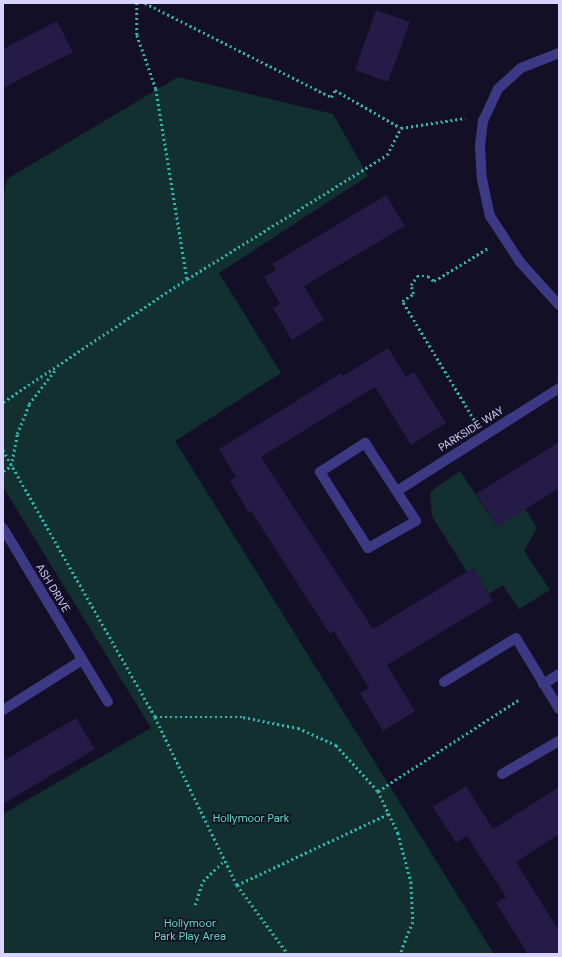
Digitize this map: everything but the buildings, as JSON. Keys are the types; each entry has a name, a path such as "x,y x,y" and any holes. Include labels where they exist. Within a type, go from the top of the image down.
{"street":[{"path":"559,53 521,68 498,89 483,121 480,145 482,179 490,216 520,262 559,304"},
{"name":"PARKSIDE WAY","path":"397,491 559,388"},
{"path":"365,443 397,491 416,521 368,548 320,472 365,443"},
{"name":"ASH DRIVE","path":"3,528 108,702"},
{"path":"444,682 516,638 559,709"},
{"path":"3,710 82,660"},
{"path":"543,684 559,674"},
{"path":"502,774 559,741"}],"path":[{"path":"137,3 137,35 156,89 187,279"},
{"path":"145,3 331,97 335,90 401,128 461,118 483,121"},
{"path":"3,402 58,367 187,279 387,155 401,128"},
{"path":"484,436 402,301 414,294 411,285 417,276 428,276 434,281 504,238"},
{"path":"12,466 17,434 29,404 58,367"},
{"path":"3,450 155,717 224,861 237,884 288,954"},
{"path":"3,471 12,466"},
{"path":"378,791 518,700"},
{"path":"155,717 243,717 298,728 336,745 378,791 390,813 411,882 413,922 400,954"},
{"path":"237,884 390,813"},
{"path":"195,905 203,882 224,861"}],"green space":[{"name":"Hollymoor Park","path":"178,77 333,114 368,176 219,273 281,373 175,441 494,954 5,954 3,951 3,814 151,728 3,487 3,200 7,179"},
{"path":"460,471 497,527 525,509 537,528 524,551 550,590 519,609 503,585 489,594 473,568 467,572 432,516 430,492"}],"park label":[{"name":"Hollymoor Park Play Area","path":"190,930"}]}
